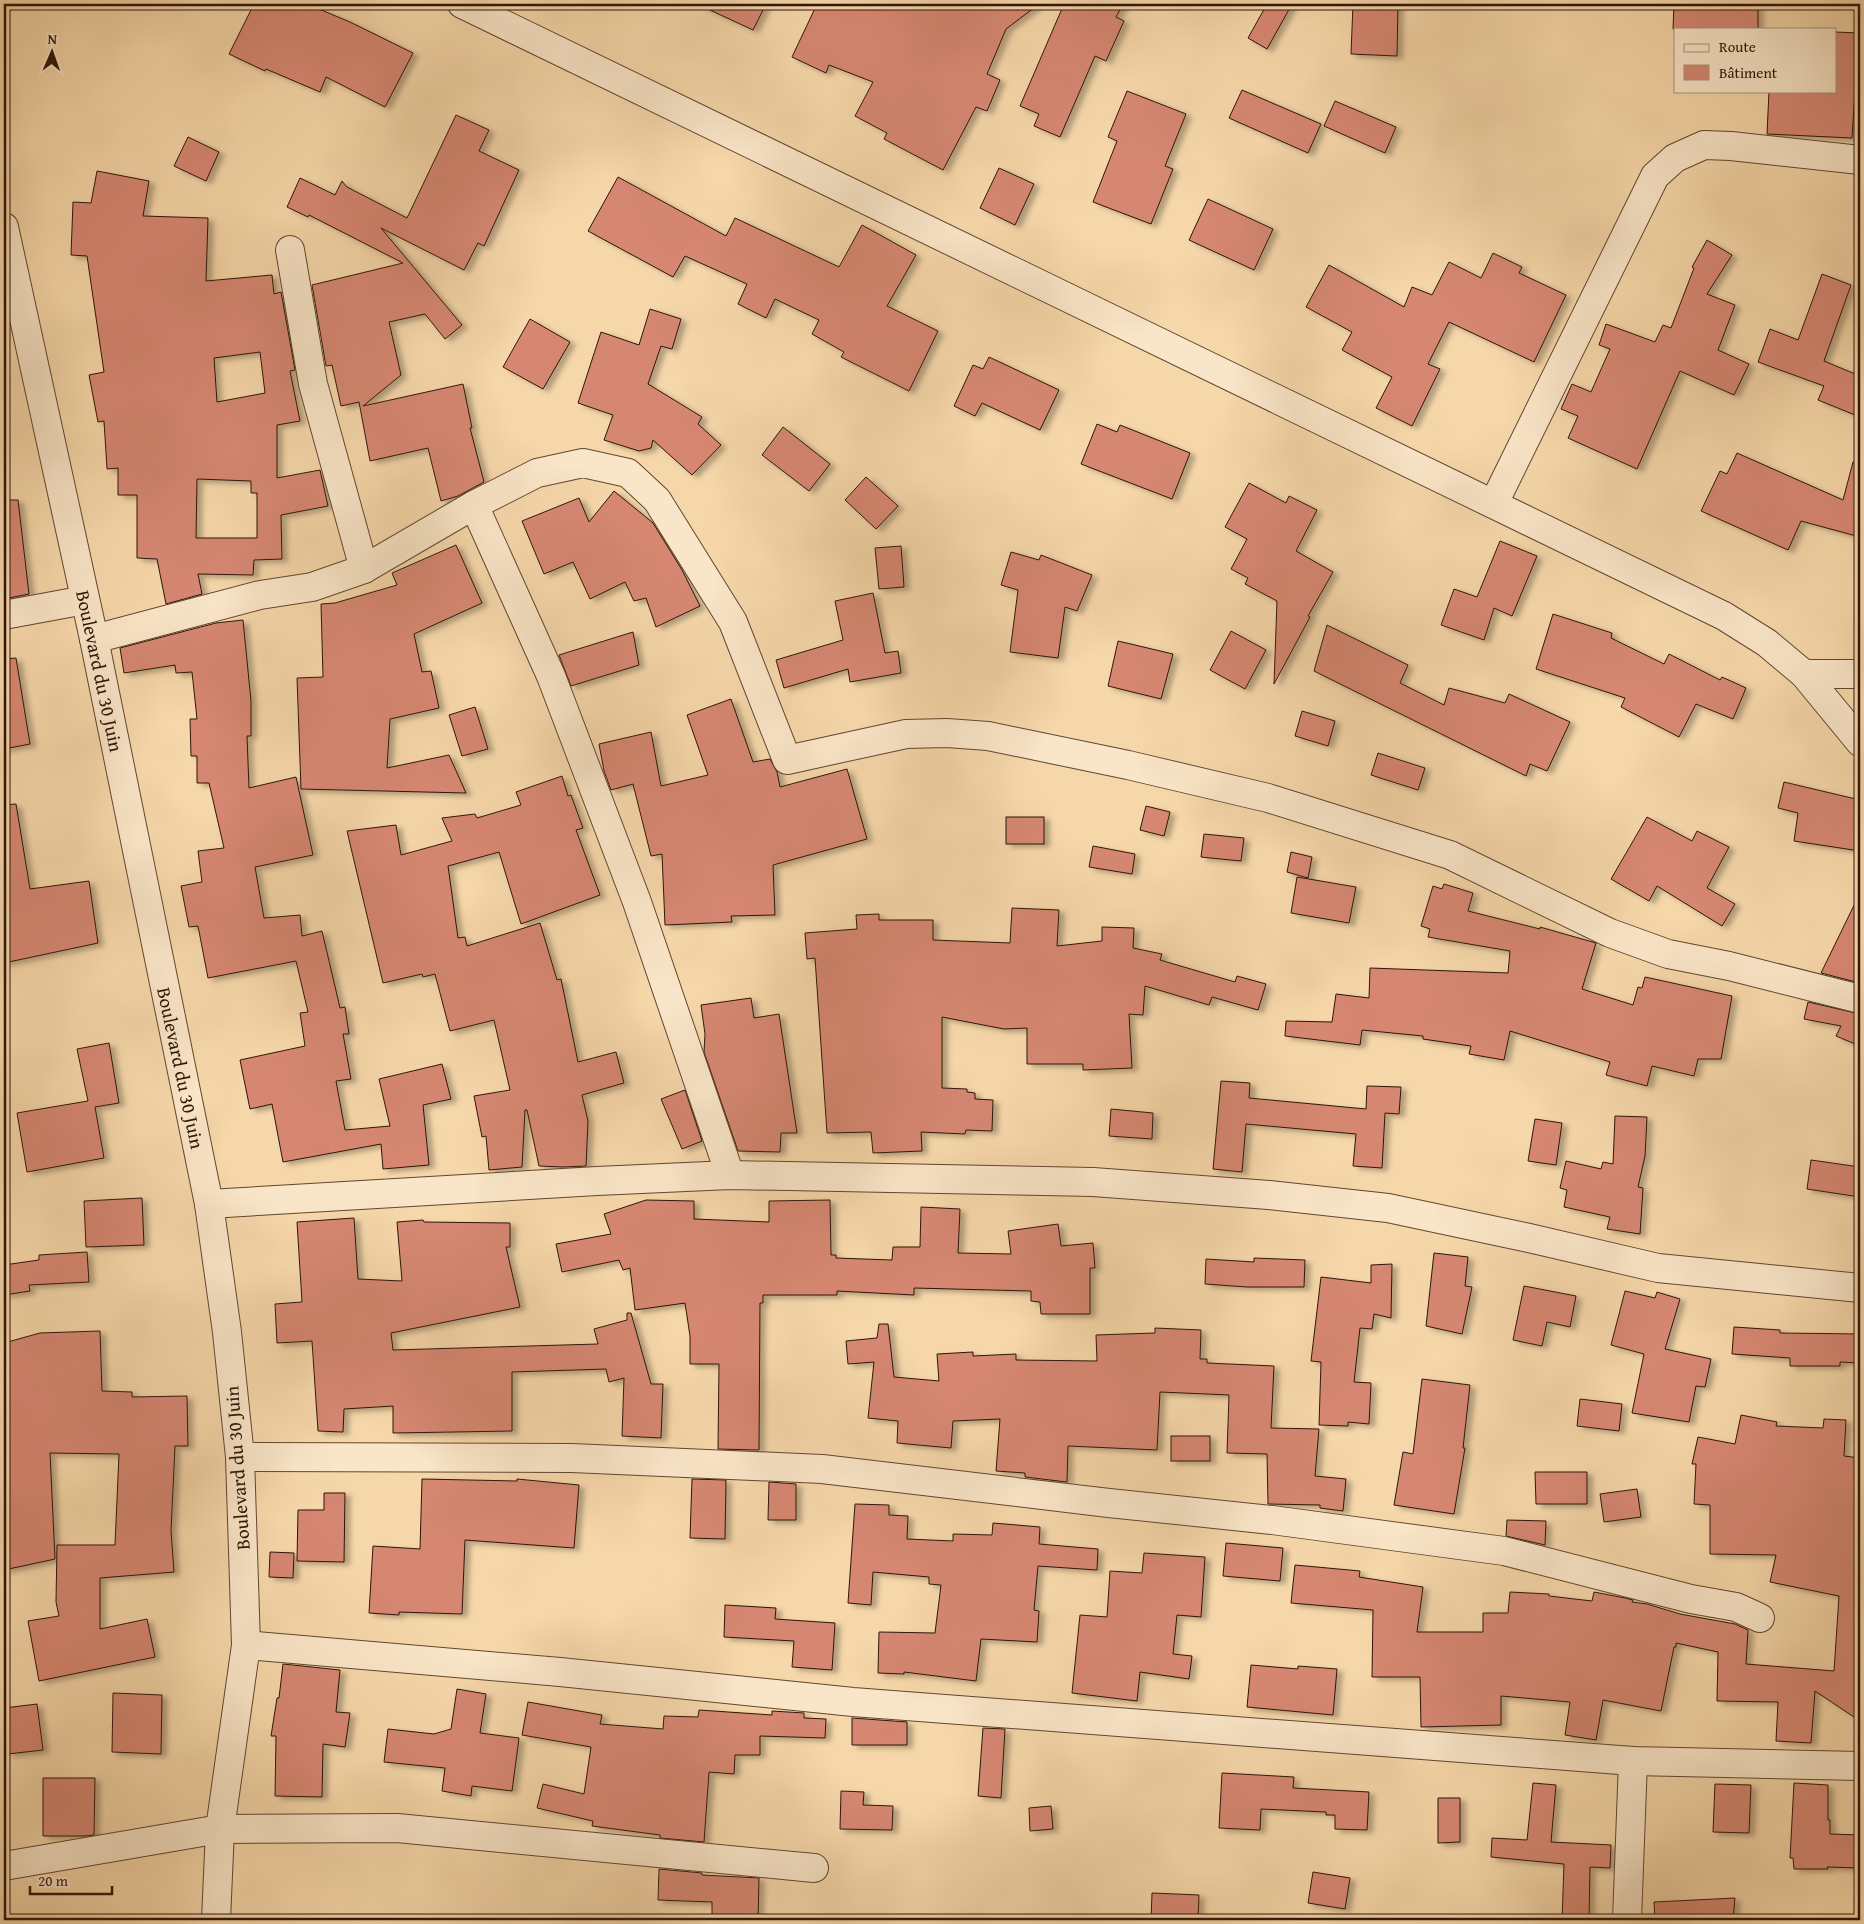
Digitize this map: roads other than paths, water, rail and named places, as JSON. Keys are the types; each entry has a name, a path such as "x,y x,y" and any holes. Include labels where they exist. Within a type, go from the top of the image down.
{"street":[{"path":"462,4 1724,616 1767,643 1804,674 1860,742"},
{"path":"1494,504 1655,176 1675,158 1704,146 1731,146 1860,160"},
{"name":"Boulevard du 30 Juin","path":"4,227 94,639 209,1204 227,1332 240,1457 246,1645 220,1829 216,1920"},
{"path":"290,250 313,384 364,569"},
{"path":"94,639 260,595 312,587 364,569 474,505 537,473 583,463 628,473 658,500 733,622 786,760 906,734 947,733 988,736 1128,766 1268,798 1450,855 1610,933 1668,954 1729,966 1860,999"},
{"path":"474,505 552,676 637,902 730,1176"},
{"path":"4,615 85,600"},
{"path":"1804,674 1860,674"},
{"path":"209,1204 597,1181 730,1176 1093,1182 1269,1195 1388,1208 1658,1268 1860,1288"},
{"path":"240,1457 572,1458 822,1469 1108,1503 1272,1520 1504,1551 1691,1599 1736,1608 1760,1618"},
{"path":"246,1645 560,1672 853,1702 1634,1761 1860,1766"},
{"path":"1627,1920 1634,1761"},
{"path":"4,1866 220,1829 397,1828 814,1868"}]}
